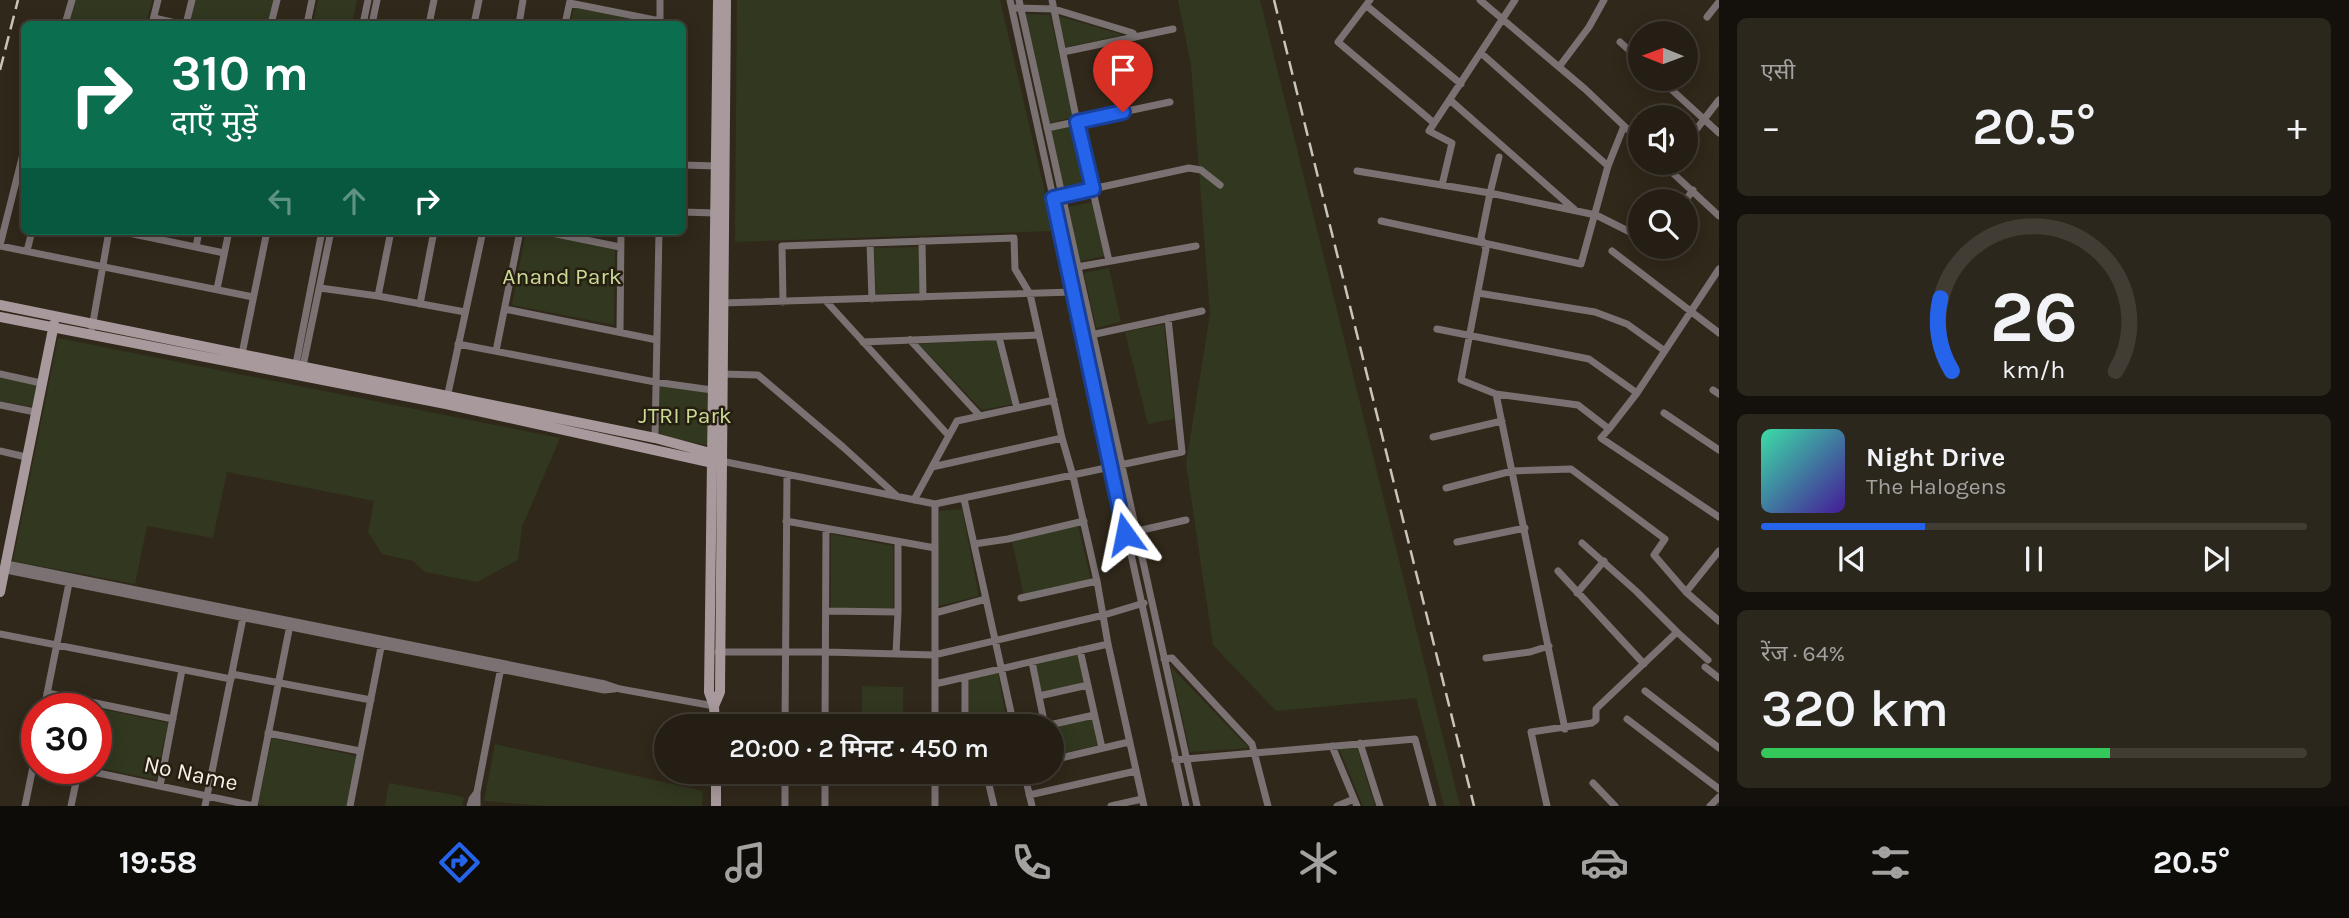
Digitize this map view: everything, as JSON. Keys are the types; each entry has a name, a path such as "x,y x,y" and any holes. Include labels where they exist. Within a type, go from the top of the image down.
{"street":[{"path":"66,21 72,0"},
{"path":"153,21 158,0"},
{"path":"187,21 192,0"},
{"path":"272,21 277,0"},
{"path":"307,21 310,0"},
{"path":"364,21 368,0"},
{"path":"373,21 377,0"},
{"path":"430,21 434,0"},
{"path":"475,21 479,0"},
{"path":"520,21 523,0"},
{"path":"660,0 660,21"},
{"path":"714,714 714,706 720,692 715,653 716,459 712,390 718,0"},
{"path":"716,459 722,374 726,0"},
{"path":"1052,0 1110,261"},
{"path":"1480,0 1628,130"},
{"path":"1442,185 1452,144 1430,131 1515,0"},
{"path":"1559,67 1603,3 1592,0"},
{"path":"566,21 570,1 652,21"},
{"path":"1707,17 1719,2"},
{"path":"1434,123 1338,42 1369,3 1461,84"},
{"path":"1135,37 1133,33 1054,9 1011,4 1057,197 1077,267 1197,806"},
{"path":"1020,4 1047,128 1073,292 1186,806"},
{"path":"1062,52 1173,29"},
{"path":"1620,42 1628,49"},
{"path":"1481,53 1608,166"},
{"path":"1673,91 1719,133"},
{"path":"1450,100 1576,210"},
{"path":"1698,128 1719,100"},
{"path":"1047,128 1170,102"},
{"path":"1381,221 1581,264 1608,166 1624,126"},
{"path":"1499,157 1489,192 1481,238 1486,249 1461,380 1496,394 1578,405 1609,429"},
{"path":"21,164 0,245 253,297"},
{"path":"686,165 717,166"},
{"path":"1057,197 1189,168 1201,170 1220,185"},
{"path":"1357,171 1489,192 1576,210 1596,215 1628,231"},
{"path":"1677,175 1692,189"},
{"path":"1698,195 1719,216"},
{"path":"686,212 715,214"},
{"path":"27,251 31,235"},
{"path":"90,335 108,235"},
{"path":"138,235 224,253"},
{"path":"196,247 198,235"},
{"path":"217,289 228,235"},
{"path":"242,354 266,235"},
{"path":"300,369 321,235"},
{"path":"300,369 330,235"},
{"path":"378,296 390,235"},
{"path":"420,304 433,235"},
{"path":"446,400 482,235"},
{"path":"496,351 519,235"},
{"path":"562,235 620,247"},
{"path":"620,332 621,235"},
{"path":"655,438 659,235"},
{"path":"783,302 782,246 1014,238 1015,269 1030,294 1040,335 1062,438 1084,521 1143,802 1113,806"},
{"path":"922,241 923,297"},
{"path":"870,243 872,299"},
{"path":"1077,267 1196,246"},
{"path":"1612,251 1719,332"},
{"path":"1719,269 1637,393 1601,439 1719,517"},
{"path":"320,288 466,312"},
{"path":"722,303 1073,292"},
{"path":"1478,293 1595,312 1627,324 1665,351"},
{"path":"825,300 949,436"},
{"path":"0,305 242,354 787,475 934,504 1182,452 1168,318"},
{"path":"505,309 657,340"},
{"path":"1083,337 1202,311"},
{"path":"0,592 52,328 57,316"},
{"path":"0,317 90,335 300,369"},
{"path":"1437,329 1589,359 1637,393"},
{"path":"863,342 1040,335"},
{"path":"999,337 1017,408"},
{"path":"910,340 979,416"},
{"path":"458,344 655,382 712,390"},
{"path":"0,374 41,383"},
{"path":"722,374 758,375 898,496"},
{"path":"1496,394 1565,729"},
{"path":"446,400 655,438 716,459"},
{"path":"914,500 957,421 1054,400"},
{"path":"0,405 35,412"},
{"path":"1664,413 1719,450"},
{"path":"1433,437 1502,421"},
{"path":"932,467 1062,438"},
{"path":"0,451 26,457"},
{"path":"1446,488 1513,472 1572,469 1665,539 1654,555 1686,593 1719,621"},
{"path":"785,714 787,475"},
{"path":"964,499 1010,714"},
{"path":"934,504 935,714"},
{"path":"1125,534 1185,520"},
{"path":"974,544 1009,539 1084,521"},
{"path":"786,522 935,548"},
{"path":"1457,542 1524,528"},
{"path":"825,714 826,529"},
{"path":"895,654 898,542"},
{"path":"1582,543 1677,632 1719,678"},
{"path":"1686,593 1719,551"},
{"path":"1577,593 1604,561"},
{"path":"5,567 12,565 290,624 714,706"},
{"path":"5,567 11,571 243,618 290,624"},
{"path":"1558,570 1644,664"},
{"path":"1021,598 1097,581"},
{"path":"47,693 69,583"},
{"path":"935,613 986,599"},
{"path":"715,653 786,651 934,655 1152,601"},
{"path":"826,611 898,612"},
{"path":"205,806 243,618"},
{"path":"254,806 290,624"},
{"path":"1547,806 1531,732 1592,723 1596,720 1596,709 1677,632"},
{"path":"0,634 182,670 278,683 371,700"},
{"path":"350,806 382,642"},
{"path":"935,684 1108,644"},
{"path":"1486,658 1530,652 1549,646"},
{"path":"1080,650 1102,748"},
{"path":"1164,659 1172,658 1252,744 1268,806"},
{"path":"1032,662 1045,726 1094,715"},
{"path":"477,806 477,792 502,666"},
{"path":"160,786 182,670"},
{"path":"965,677 965,714"},
{"path":"1039,696 1088,685"},
{"path":"1646,691 1719,748"},
{"path":"112,709 173,719"},
{"path":"1627,719 1719,789"},
{"path":"268,733 360,751"},
{"path":"1175,760 1415,739 1433,806"},
{"path":"1064,756 1129,741"},
{"path":"1360,743 1380,806"},
{"path":"1332,746 1356,802 1337,806"},
{"path":"1029,795 1136,771"},
{"name":"No Name","path":"112,775 254,806"},
{"path":"1593,783 1615,806"},
{"path":"25,806 29,784"},
{"path":"71,806 76,784"},
{"path":"716,784 716,806"},
{"path":"785,784 785,806"},
{"path":"825,784 825,806"},
{"path":"935,784 935,806"},
{"path":"989,784 994,806"},
{"path":"1027,784 1031,806"},
{"path":"470,806 477,792"},
{"path":"1710,806 1719,797"}],"green space":[{"path":"75,0 152,0 147,21 70,21"},
{"path":"195,0 275,0 270,21 191,21"},
{"path":"318,0 357,0 353,21 314,21"},
{"path":"737,0 1000,0 1054,231 735,242"},
{"path":"1178,0 1260,0 1460,806 1444,806 1416,698 1276,711 1213,645 1186,464 1210,314 1191,65"},
{"path":"574,7 639,21 571,21"},
{"path":"1026,14 1050,15 1073,117 1049,123"},
{"path":"1058,16 1123,35 1066,47"},
{"path":"1074,125 1090,195 1067,200 1051,130"},
{"path":"1092,202 1105,256 1080,261 1068,207"},
{"name":"Anand Park","path":"525,235 547,235 615,248 614,325 512,305"},
{"path":"919,247 920,292 876,294 874,248"},
{"path":"1109,268 1121,322 1096,328 1084,273"},
{"path":"1164,324 1174,419 1148,424 1125,332"},
{"path":"58,338 560,438 522,527 518,560 477,582 425,572 413,561 382,554 368,532 374,501 227,472 213,538 147,526 135,584 13,561"},
{"path":"996,340 1012,404 982,410 919,344"},
{"path":"0,377 37,385 33,407 0,401"},
{"name":"JTRI Park","path":"658,385 714,394 712,446 660,436"},
{"path":"962,509 979,596 938,606 939,511"},
{"path":"1078,525 1091,580 1024,596 1012,541"},
{"path":"831,534 893,546 893,608 831,609"},
{"path":"1078,653 1084,683 1040,692 1034,663"},
{"path":"1171,667 1249,748 1190,752"},
{"path":"998,673 1006,714 969,714 969,680"},
{"path":"862,686 903,687 903,714 862,714"},
{"path":"112,711 168,723 156,780 112,770"},
{"path":"1092,718 1098,745 1064,753 1064,724"},
{"path":"272,738 357,756 347,806 258,804"},
{"path":"495,744 654,780 654,784 672,784 703,791 702,806 547,806 484,801"},
{"path":"1357,747 1375,806 1363,806 1339,749"},
{"path":"389,783 464,797 462,806 385,806"},
{"path":"861,784 903,784 903,786"}],"railway":[{"path":"0,70 18,0"},
{"path":"1274,0 1474,806"}],"route":[{"path":"1123,112 1077,122 1093,189 1053,198 1125,534"}]}
